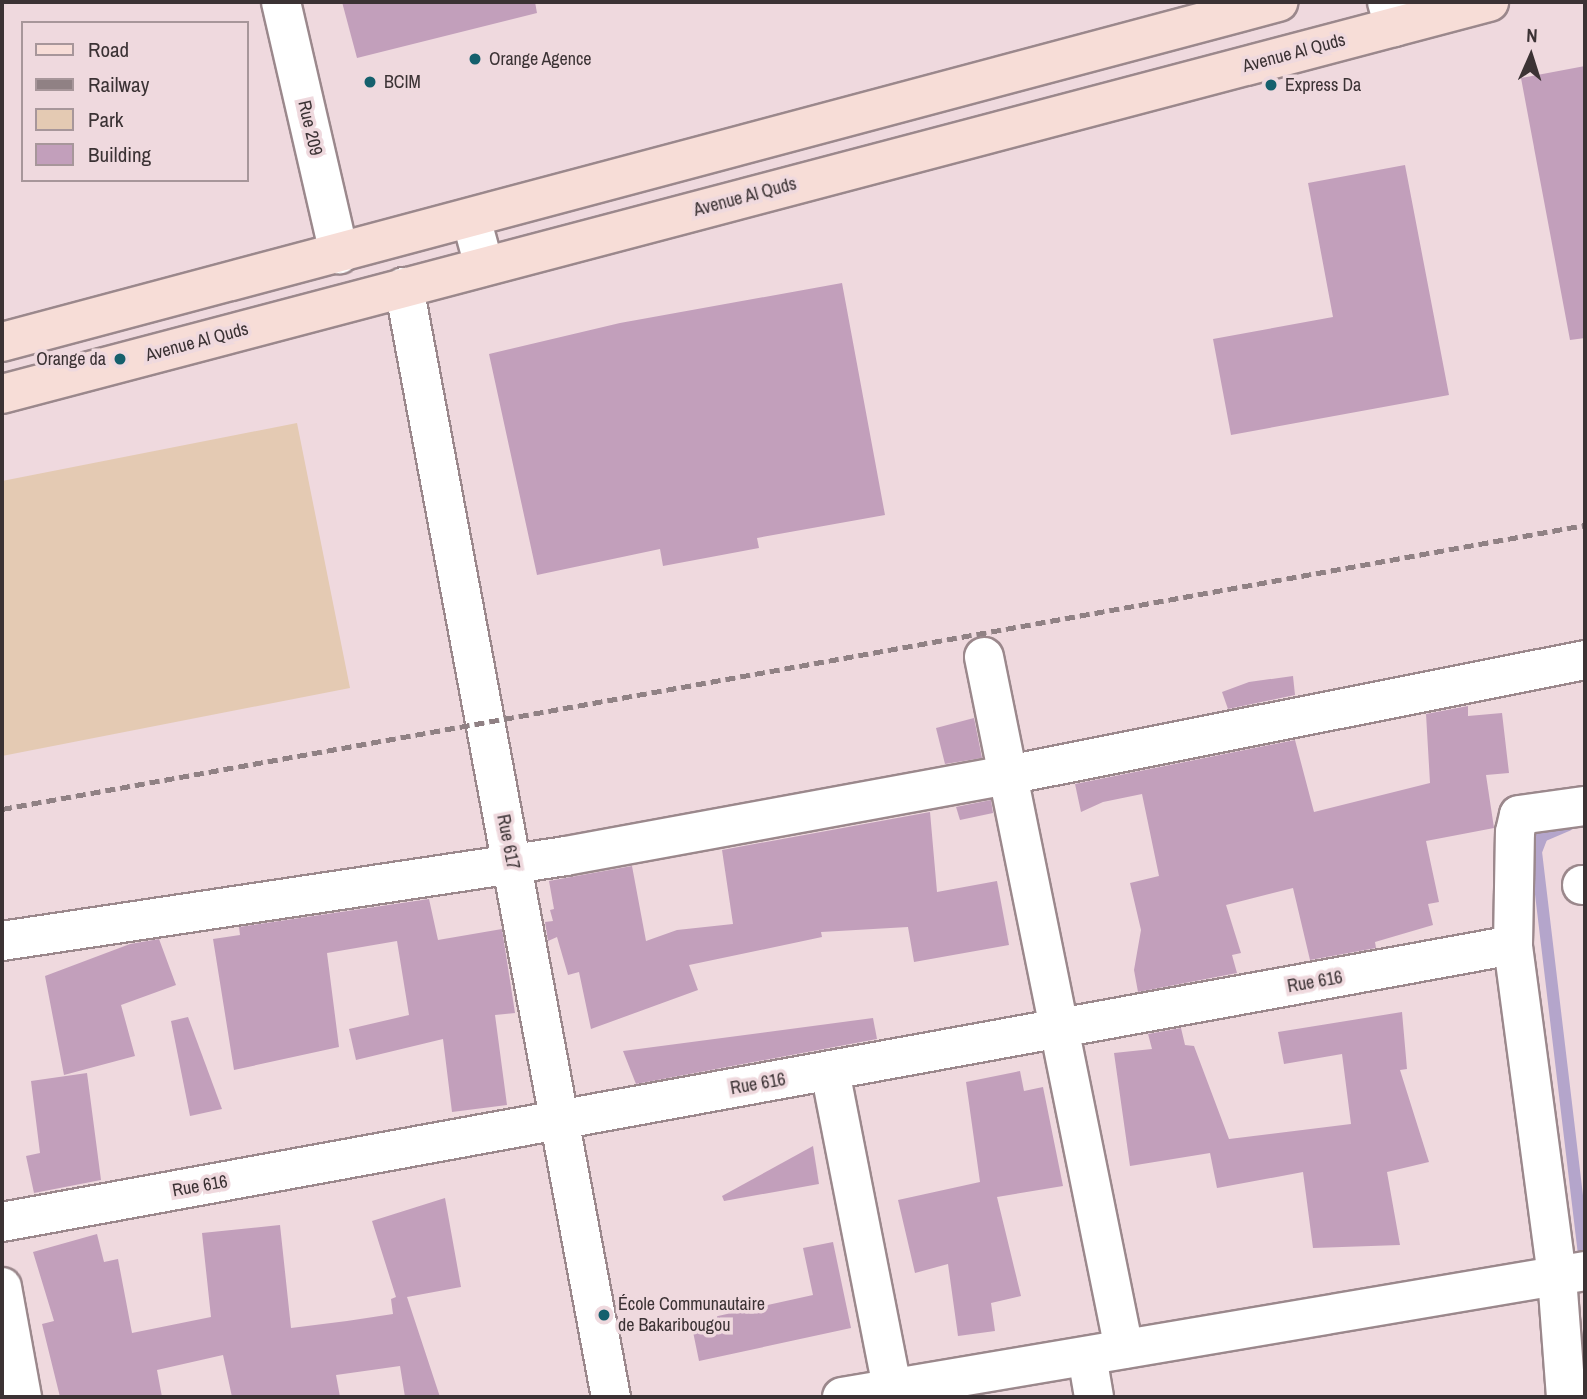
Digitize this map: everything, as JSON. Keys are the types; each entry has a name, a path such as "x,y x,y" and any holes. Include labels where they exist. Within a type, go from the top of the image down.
{"main road":[{"path":"2,342 1278,2"},
{"name":"Avenue Al Quds","path":"2,394 484,266 1390,14 1489,2"}],"street":[{"name":"Rue 209","path":"281,2 339,254"},
{"path":"471,218 484,266"},
{"name":"Rue 617","path":"404,287 611,1397"},
{"path":"984,657 1124,1349"},
{"path":"2,941 512,864 1008,775 1585,660"},
{"path":"1566,1397 1571,1273 1513,945 1519,815 1585,806"},
{"name":"Rue 616","path":"2,1222 1513,945"},
{"path":"830,1071 894,1393"},
{"path":"842,1397 894,1393 1124,1349 1571,1273"},
{"path":"2,1287 22,1397"},
{"path":"1087,1356 1094,1397"}],"green space":[{"path":"297,423 350,688 2,756 2,481"}],"building":[{"path":"342,2 535,2 537,13 357,58"},
{"path":"1585,66 1585,338 1570,340 1521,78"},
{"path":"1405,165 1449,395 1231,435 1213,339 1333,317 1308,183"},
{"path":"842,283 885,515 757,538 759,548 663,566 660,549 537,575 489,354 620,323"},
{"path":"1293,676 1295,695 1228,709 1222,692 1249,682"},
{"path":"1468,706 1468,716 1502,713 1509,773 1486,775 1494,828 1426,841 1439,902 1428,904 1433,925 1375,942 1376,948 1310,960 1293,888 1226,905 1241,953 1232,955 1237,973 1138,992 1134,970 1141,930 1130,883 1159,876 1142,794 1103,802 1081,812 1075,784 1295,740 1314,812 1430,783 1426,714"},
{"path":"974,718 982,758 945,764 936,728"},
{"path":"991,800 993,813 960,820 956,807"},
{"path":"930,812 937,892 997,881 1009,945 914,962 908,927 821,932 822,937 689,965 698,990 591,1029 579,972 568,975 557,937 548,941 545,922 553,921 550,910 554,909 549,881 632,866 646,941 677,930 733,924 722,850"},
{"path":"429,899 438,940 502,929 515,1013 495,1015 507,1105 452,1112 443,1039 356,1060 349,1029 409,1015 397,941 327,953 339,1047 234,1070 213,939 240,935 239,927"},
{"path":"159,939 176,985 121,1005 135,1056 64,1075 45,976 130,944"},
{"path":"1402,1012 1407,1069 1400,1070 1429,1162 1387,1172 1400,1245 1313,1248 1303,1172 1217,1188 1210,1153 1130,1166 1114,1053 1152,1049 1148,1034 1181,1028 1185,1045 1194,1046 1229,1139 1351,1124 1342,1054 1284,1064 1278,1032"},
{"path":"188,1017 222,1109 190,1116 171,1021"},
{"path":"873,1018 877,1039 636,1084 623,1051"},
{"path":"1020,1071 1024,1091 1043,1087 1063,1186 997,1197 1021,1296 991,1303 995,1331 958,1336 948,1264 915,1273 898,1200 980,1182 966,1082"},
{"path":"87,1073 101,1180 34,1193 26,1156 40,1153 31,1081"},
{"path":"813,1146 819,1184 724,1201 722,1196"},
{"path":"445,1198 461,1287 407,1297 440,1397 405,1397 400,1366 336,1375 340,1397 232,1397 223,1355 157,1370 162,1397 60,1397 42,1324 54,1321 33,1252 97,1234 104,1262 118,1259 132,1333 211,1317 202,1233 280,1225 291,1328 347,1321 393,1314 391,1299 396,1297 372,1221"},
{"path":"833,1242 851,1328 699,1361 691,1322 813,1295 803,1248"}],"waterway":[{"path":"1568,825 1542,836 1536,852 1584,1257"}],"railway":[{"path":"2,809 1585,525"}],"place":[{"name":"Orange Agence","path":"475,59"},
{"name":"BCIM","path":"370,82"},
{"name":"Express Da","path":"1271,85"},
{"name":"Orange da","path":"120,359"},
{"name":"École Communautaire de Bakaribougou","path":"604,1315"}]}
